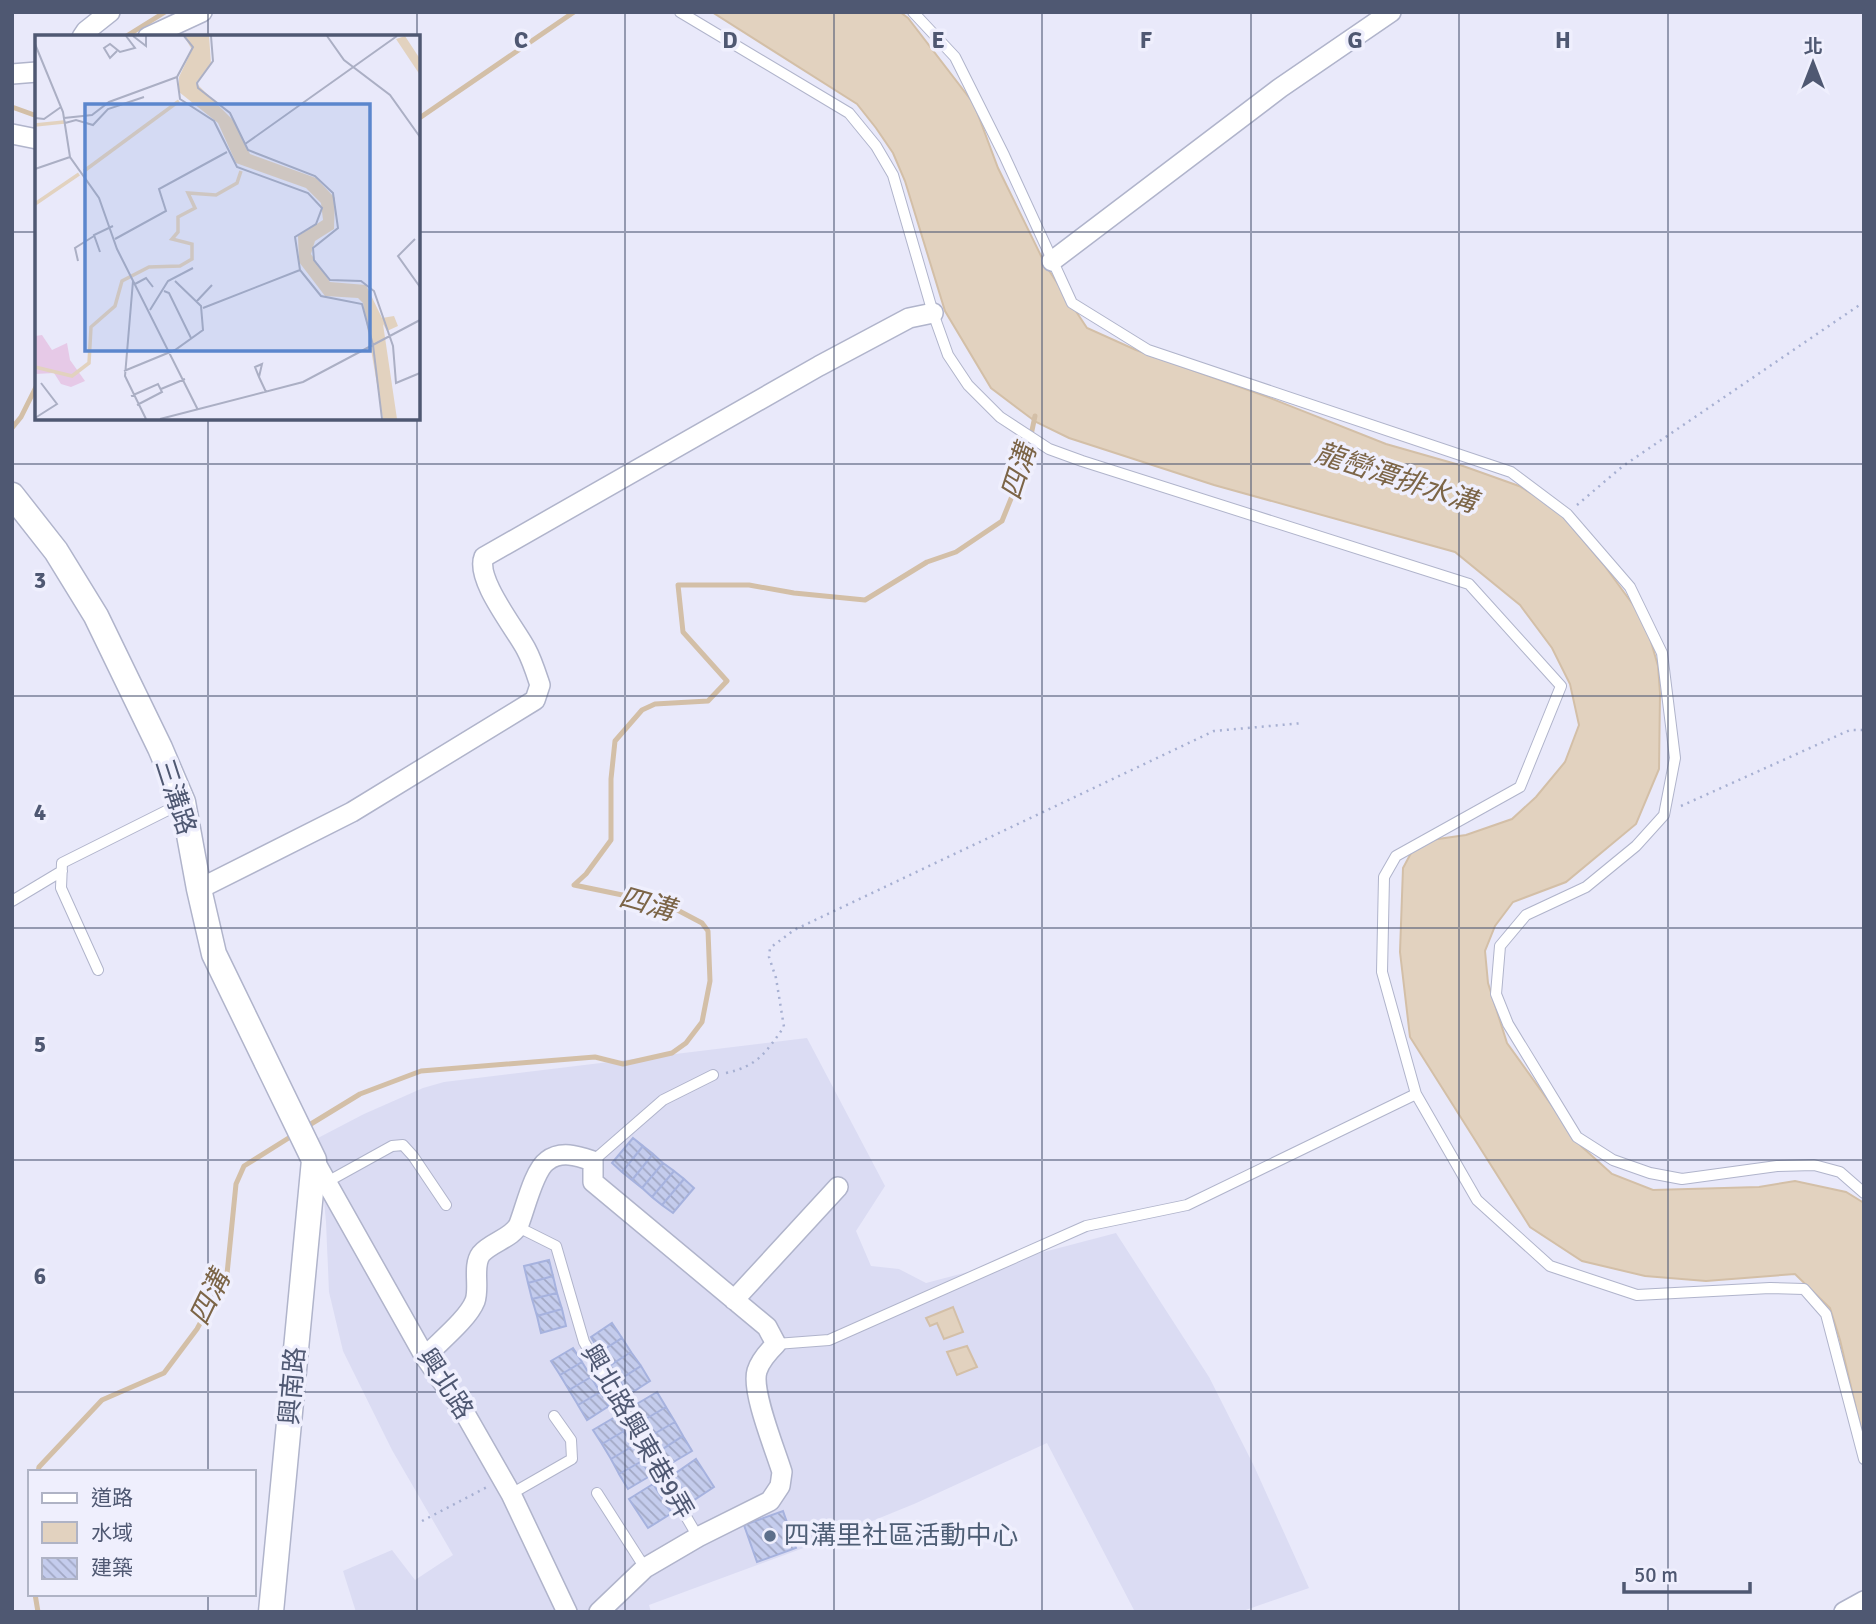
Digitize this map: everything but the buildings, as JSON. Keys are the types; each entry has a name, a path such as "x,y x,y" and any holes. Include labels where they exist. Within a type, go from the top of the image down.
{"street":[{"path":"83,35 110,12"},
{"path":"152,35 202,12"},
{"path":"1056,270 1280,88 1391,12"},
{"path":"12,74 35,72"},
{"path":"12,134 35,139"},
{"path":"199,889 352,812 535,700 540,685 526,650 486,579 481,564 484,557 820,366 909,318 933,313"},
{"name":"三溝路","path":"12,495 56,551 96,616 160,748 183,802 214,954 310,1152"},
{"name":"興北路","path":"310,1152 425,1357 467,1417 506,1486 567,1612"},
{"name":"興南路","path":"271,1612 310,1152"},
{"path":"425,1357 470,1311 476,1299 481,1254 518,1227 539,1171 545,1161 561,1155 593,1161 593,1182 767,1326 776,1344 766,1354 757,1372 756,1390 782,1472 780,1486 770,1501 698,1536 645,1568 599,1612"},
{"path":"734,1300 838,1187"},
{"path":"1844,1612 1864,1601"}],"lane":[{"path":"680,12 849,113 876,146 893,175 948,355 968,385 1000,417 1049,449 1469,584 1561,686 1520,788 1396,856 1384,877 1382,972 1416,1094 1477,1200 1550,1266 1637,1295 1770,1288 1804,1289 1826,1314 1864,1459"},
{"path":"914,12 955,57 1004,155 1072,303 1148,349 1511,472 1567,513 1630,587 1661,653 1675,758 1664,815 1636,846 1586,887 1526,915 1500,946 1496,994 1508,1024 1577,1137 1613,1160 1650,1174 1682,1179 1777,1166 1814,1165 1840,1172 1864,1193"},
{"path":"99,971 61,888 62,863 183,802"},
{"path":"12,901 62,871"},
{"path":"593,1161 663,1100 713,1075"},
{"path":"776,1344 829,1340 1086,1226 1187,1205 1416,1094"},
{"path":"327,1182 392,1146 403,1145 446,1205"},
{"name":"興北路興東巷9弄","path":"518,1227 556,1245 584,1342 698,1536"},
{"path":"506,1486 572,1459 571,1440 554,1416"},
{"path":"597,1493 645,1568"}],"path":[{"path":"1567,513 1623,466 1864,302"},
{"path":"713,1075 747,1068 767,1050 785,1027 776,978 769,957 770,948 794,930 1214,731 1303,723"},
{"path":"1664,815 1718,788 1850,730 1864,730"},
{"path":"422,1521 506,1486"}],"shaded area":[{"path":"807,1038 885,1186 856,1231 871,1266 899,1269 926,1283 1116,1233 1209,1377 1254,1466 1309,1588 1240,1612 1135,1612 1047,1443 914,1504 649,1605 651,1612 356,1612 343,1571 392,1550 415,1580 453,1555 392,1450 343,1351 329,1292 318,1138 364,1114 423,1088 444,1082"}],"water":[{"name":"龍巒潭排水溝","path":"712,12 900,12 908,18 974,104 998,168 1046,266 1087,328 1136,350 1265,396 1386,444 1463,466 1519,486 1556,508 1604,565 1645,621 1658,666 1659,769 1636,824 1566,882 1513,902 1495,926 1485,951 1488,983 1507,1043 1581,1146 1612,1174 1653,1190 1759,1187 1795,1181 1846,1192 1864,1203 1864,1442 1830,1308 1795,1274 1706,1281 1645,1276 1582,1261 1530,1227 1410,1037 1400,952 1403,868 1417,842 1466,835 1512,819 1536,797 1565,762 1579,725 1570,684 1552,648 1520,605 1455,552 1214,485 1069,438 1036,422 991,388 945,311 905,181 893,153 876,128 857,104"},
{"path":"953,1307 963,1332 944,1339 937,1323 930,1326 926,1318"},
{"path":"967,1346 977,1367 957,1375 947,1352"}],"waterway":[{"path":"128,35 165,12"},
{"path":"420,118 574,12"},
{"path":"12,107 35,115"},
{"path":"12,428 21,417 35,389"},
{"name":"四溝","path":"306,1127 360,1094 421,1071 595,1057 623,1064 672,1053 686,1043 702,1022 710,981 708,931 702,923 666,904 574,885 586,874 611,840 611,779 615,741 642,710 655,704 708,701 727,681 683,632 678,585 749,585 794,593 865,600 927,562 956,552 1002,521 1025,464 1035,416"},
{"name":"四溝","path":"38,1470 102,1400 164,1373 197,1329 227,1274 236,1184 244,1166 295,1134"},
{"name":"四溝","path":"35,1596 38,1612"}],"place":[{"name":"四溝里社區活動中心","path":"770,1536"}]}
